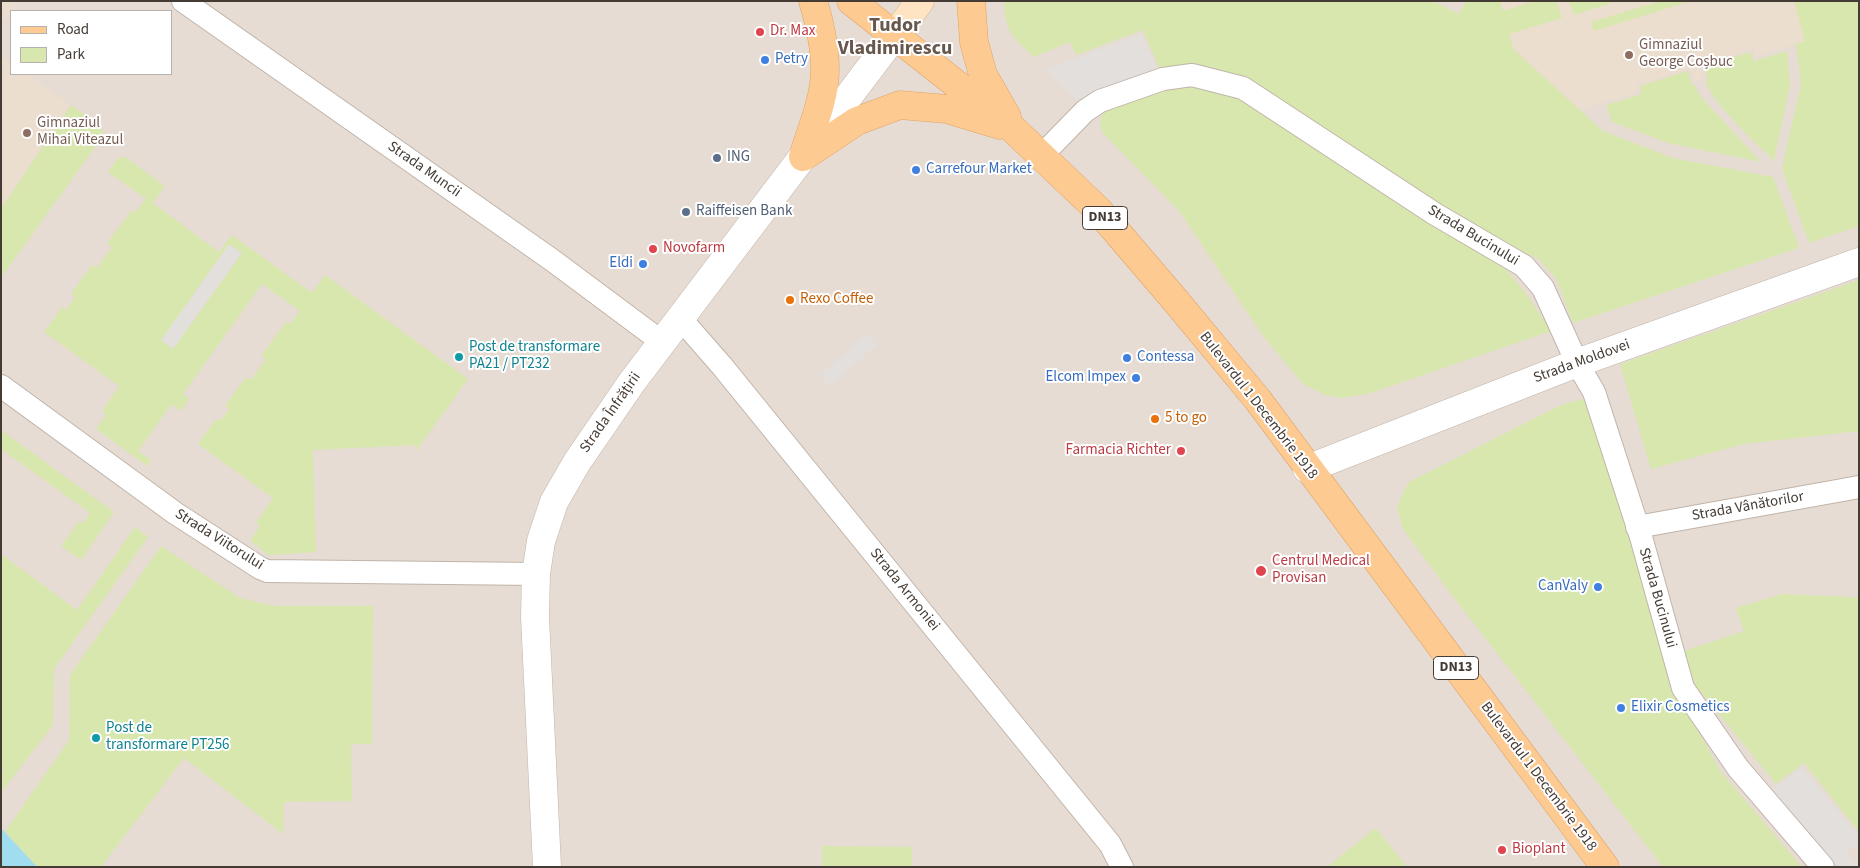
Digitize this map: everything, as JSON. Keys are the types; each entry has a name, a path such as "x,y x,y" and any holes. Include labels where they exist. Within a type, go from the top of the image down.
{"main road":[{"path":"803,157 821,98 825,72 823,36 813,1"},
{"name":"Bulevardul 1 Decembrie 1918","path":"851,1 1013,129 1098,210 1258,400 1307,469 1605,867"},
{"path":"895,35 920,1"},
{"path":"971,1 974,42 983,75 1013,129"},
{"path":"803,157 857,121 900,105 947,110 1013,129"}],"street":[{"name":"Strada Muncii","path":"183,1 544,254 662,342"},
{"name":"Strada Înfrățirii","path":"547,867 534,617 536,574 541,540 554,502 577,462 632,382 895,35"},
{"name":"Strada Bucinului","path":"1042,155 1085,111 1100,101 1163,79 1192,75 1244,88 1435,214 1524,266 1543,288 1577,363 1594,392 1637,527 1683,688 1738,768 1823,867"},
{"name":"Strada Moldovei","path":"1307,469 1577,363 1859,262"},
{"name":"Strada Armoniei","path":"680,318 722,366 1110,844 1122,867"},
{"name":"Strada Viitorului","path":"1,386 175,513 267,571 536,574"},
{"name":"Strada Vânătorilor","path":"1637,527 1859,487"}],"shaded area":[{"path":"1,1 1859,1 1859,867 1,867"},
{"path":"1,1 18,1 10,10 1,24"},
{"name":"Gimnaziul George Coșbuc","path":"1500,1 1794,1 1805,41 1756,57 1753,48 1745,50 1744,53 1701,66 1704,79 1694,81 1690,69 1646,83 1644,81 1637,83 1639,92 1579,110 1513,48"},
{"path":"1141,34 1158,71 1076,100 1047,69"},
{"name":"Gimnaziul Mihai Viteazul","path":"1,55 10,61 10,75 28,75 71,105 1,209"},
{"path":"229,244 242,253 173,349 161,340"},
{"path":"867,333 877,345 830,387 820,375"},
{"path":"1802,767 1859,837 1859,843 1846,851 1858,867 1832,867 1769,793"}],"green space":[{"path":"1004,1 1432,1 1459,14 1466,1 1500,1 1503,11 1534,1 1556,1 1562,18 1509,34 1513,49 1603,131 1673,158 1773,177 1799,248 1573,323 1557,280 1540,260 1446,212 1248,79 1160,70 1143,30 1076,55 1070,42 1034,57 1011,33 1006,20"},
{"path":"1569,1 1618,1 1574,15"},
{"path":"1661,1 1691,1 1594,31 1591,22"},
{"path":"1794,1 1859,1 1859,226 1809,243 1782,168 1801,84 1796,44 1805,41"},
{"path":"1787,51 1790,85 1774,161 1717,101 1705,81 1708,80 1704,66 1751,52 1754,61"},
{"path":"1688,71 1692,85 1695,85 1700,96 1761,162 1668,143 1612,122 1606,105 1642,94 1640,86"},
{"path":"1192,85 1240,98 1502,265 1525,292 1551,331 1371,393 1342,398 1325,395 1303,384 1263,336 1180,212 1103,133 1100,121 1108,109 1144,95"},
{"path":"71,105 100,126 103,136 1,278 1,209"},
{"path":"123,157 165,186 153,203 219,252 232,235 312,293 325,275 468,379 416,451 415,445 313,450 316,552 268,555 250,540 260,526 256,523 273,498 198,444 216,419 220,421 229,409 225,406 246,377 251,380 266,359 261,356 286,322 290,324 300,311 262,284 183,394 189,399 181,411 172,404 138,451 151,460 147,466 96,429 106,415 102,411 119,386 44,332 62,307 66,310 75,297 71,294 92,265 97,268 112,247 107,243 132,210 136,212 146,199 108,172 117,159"},
{"path":"1859,280 1859,431 1744,444 1651,469 1620,364"},
{"path":"1583,399 1593,417 1681,700 1721,772 1802,867 1663,867 1451,594 1403,529 1397,509 1409,482 1561,405"},
{"path":"1,430 114,512 81,560 61,546 79,521 83,523 90,513 1,449"},
{"path":"135,527 148,537 54,669 53,725 1,793 1,554 77,610"},
{"path":"161,546 240,598 274,606 373,606 372,744 351,744 352,801 284,802 283,834 184,758 101,867 37,867 5,832 69,740 70,675"},
{"path":"1782,594 1852,597 1859,599 1859,832 1804,763 1776,784 1696,686 1684,651 1744,631 1736,608"},
{"path":"1376,828 1407,867 1327,867"},
{"path":"822,846 912,847 912,867 822,867"}],"water":[{"path":"1,828 37,867 1,867"}],"place":[{"name":"Dr. Max","path":"760,32"},
{"name":"Gimnaziul George Coșbuc","path":"1629,55"},
{"name":"Petry","path":"765,60"},
{"name":"Gimnaziul Mihai Viteazul","path":"27,133"},
{"name":"ING","path":"717,158"},
{"name":"Carrefour Market","path":"916,170"},
{"name":"Raiffeisen Bank","path":"686,212"},
{"name":"Novofarm","path":"653,249"},
{"name":"Eldi","path":"643,264"},
{"name":"Rexo Coffee","path":"790,300"},
{"name":"Post de transformare PA21 / PT232","path":"459,357"},
{"name":"Contessa","path":"1127,358"},
{"name":"Elcom Impex","path":"1136,378"},
{"name":"5 to go","path":"1155,419"},
{"name":"Farmacia Richter","path":"1181,451"},
{"name":"Centrul Medical Provisan","path":"1261,571"},
{"name":"CanValy","path":"1598,587"},
{"name":"Elixir Cosmetics","path":"1621,708"},
{"name":"Post de transformare PT256","path":"96,738"},
{"name":"Bioplant","path":"1502,850"}],"district":[{"name":"Tudor Vladimirescu","path":"895,38"}]}
